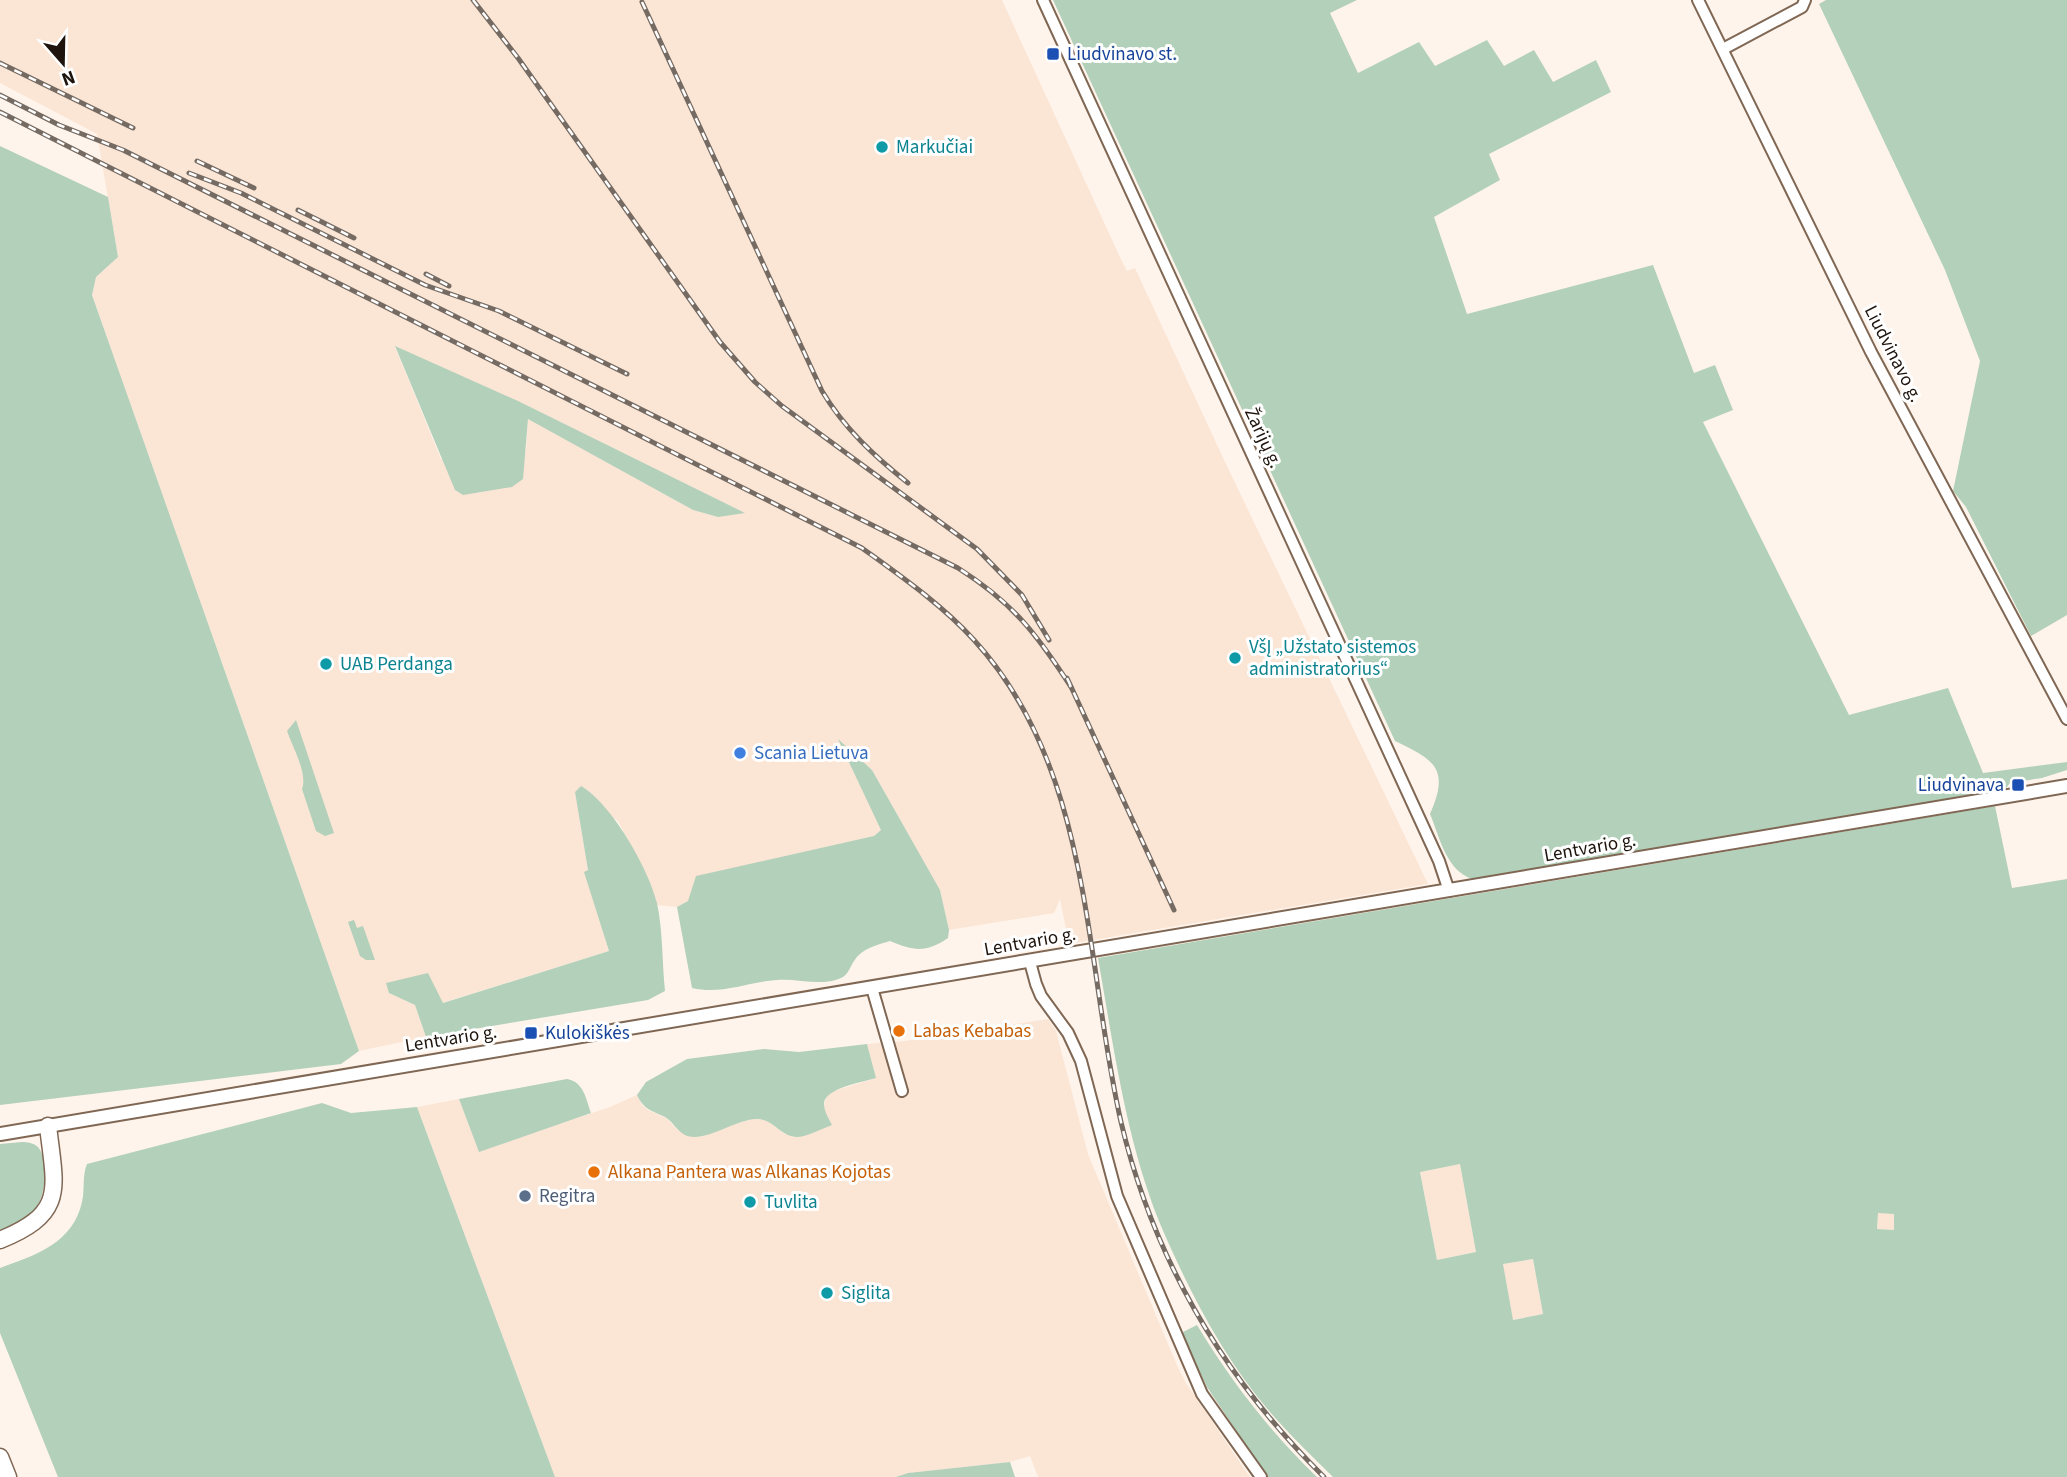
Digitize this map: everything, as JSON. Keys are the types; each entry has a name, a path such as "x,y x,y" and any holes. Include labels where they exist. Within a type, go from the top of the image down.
{"highway":[{"path":"0,1240 30,1227 43,1216 47,1208 54,1178 48,1126"},
{"path":"0,1457 8,1477"}],"main road":[{"name":"Lentvario g.","path":"0,1134 2067,786"}],"street":[{"name":"Žarijų g.","path":"1043,0 1439,862 1449,891"},
{"name":"Liudvinavo g.","path":"1698,0 1871,352 2067,719"},
{"path":"1723,49 1802,7 1805,0"},
{"path":"1030,962 1041,996 1068,1033 1081,1061 1117,1196 1202,1394 1261,1477"},
{"path":"872,988 901,1091"}],"shaded area":[{"path":"0,0 1002,0 1119,255 1127,271 1135,268 1428,884 1069,944 1060,899 1054,913 949,930 940,890 872,770 839,741 882,829 874,836 677,907 657,905 652,888 618,821 575,792 588,870 585,873 609,951 442,1003 387,983 389,993 415,1005 426,1037 359,1051 92,295 96,277 118,257 97,134 0,83","holes":["395,347 718,517 693,510 528,418 526,451 441,459"]},
{"path":"1048,1019 1056,1031 1088,1154 1177,1365 1186,1383 1250,1477 1038,1477 1030,1456 1010,1462 908,1473 896,1477 555,1477 417,1107 459,1099 479,1151 610,1107 637,1095 642,1105 666,1118 679,1131 699,1137 756,1119 766,1120 785,1134 795,1137 801,1136 824,1106 827,1095 876,1078 867,1044 905,1041"},
{"path":"1460,1164 1476,1252 1437,1260 1420,1171"},
{"path":"1878,1213 1895,1213 1894,1230 1877,1229"},
{"path":"1533,1259 1543,1314 1512,1320 1503,1264"}],"green space":[{"path":"1053,0 1357,0 1330,13 1358,73 1419,42 1435,66 1487,40 1504,66 1534,50 1553,82 1596,60 1611,92 1489,154 1500,180 1434,217 1467,314 1653,265 1694,373 1715,365 1733,410 1703,422 1849,715 1948,688 1983,773 2067,762 2067,770 2042,778 2010,783 2006,788 1985,794 1472,879 1463,875 1445,852 1430,814 1439,786 1435,768 1420,754 1395,741"},
{"path":"1826,0 2067,0 2067,615 2031,636 1966,507 1953,491 1980,361 1945,270 1819,4"},
{"path":"0,146 108,197 118,257 96,277 92,295 359,1051 341,1064 0,1105"},
{"path":"395,346 518,401 745,513 718,517 693,510 528,419 523,479 512,487 463,495 455,490"},
{"path":"296,720 334,833 325,836 316,831 302,789 301,768 287,731"},
{"path":"838,739 872,770 940,890 949,930 948,938 920,949 890,941 875,946 857,957 843,977 833,981 777,980 714,990 692,988 677,907 688,901 696,876 874,836 881,830"},
{"path":"581,786 593,795 616,822 653,889 660,924 665,991 648,1000 426,1037 415,1005 389,993 386,983 428,973 443,1003 609,951 584,872 588,870 575,792"},
{"path":"1995,806 2012,888 2067,879 2067,1477 1333,1477 1277,1420 1227,1355 1175,1258 1151,1201 1131,1133 1098,958","holes":["1460,1164 1476,1252 1437,1260 1420,1172","1878,1213 1894,1214 1894,1230 1877,1229","1533,1259 1543,1314 1513,1320 1503,1264"]},
{"path":"354,920 357,928 363,926 375,960 366,960 360,956 348,922"},
{"path":"867,1044 876,1078 846,1086 830,1094 824,1104 832,1125 805,1136 790,1136 768,1122 757,1119 693,1137 685,1135 665,1117 645,1107 637,1095 646,1082 687,1059 764,1049 799,1052"},
{"path":"567,1079 581,1087 591,1113 479,1152 459,1099"},
{"path":"322,1103 351,1113 417,1107 555,1477 58,1477 0,1333 0,1268 51,1246 70,1228 82,1202 87,1164"},
{"path":"22,1142 35,1145 42,1153 45,1180 41,1198 34,1211 0,1230 0,1144"},
{"path":"1197,1325 1252,1405 1317,1477 1267,1477 1207,1387 1181,1333"},
{"path":"1010,1462 1015,1477 896,1477 908,1473"}],"railway":[{"path":"473,0 518,58 720,342 755,382 782,406 977,549 1022,595 1049,640"},
{"path":"642,2 822,391 861,441 908,483"},
{"path":"0,63 133,128"},
{"path":"0,95 59,125 123,150 958,568 994,594 1022,620 1071,687"},
{"path":"0,112 862,548 921,591 974,640 1013,691 1042,747 1063,807 1090,933 1121,1122 1135,1173 1153,1222 1173,1269 1225,1358 1288,1439 1324,1477"},
{"path":"197,161 254,188"},
{"path":"189,173 241,193 425,285 499,311 627,374"},
{"path":"298,210 354,238"},
{"path":"426,274 449,286"},
{"path":"1067,678 1174,910"}],"place":[{"name":"Liudvinavo st.","path":"1053,54"},
{"name":"Markučiai","path":"882,147"},
{"name":"VšĮ „Užstato sistemos administratorius“","path":"1235,658"},
{"name":"UAB Perdanga","path":"326,664"},
{"name":"Scania Lietuva","path":"740,753"},
{"name":"Liudvinava","path":"2018,785"},
{"name":"Labas Kebabas","path":"899,1031"},
{"name":"Kulokiškės","path":"531,1033"},
{"name":"Alkana Pantera was Alkanas Kojotas","path":"594,1172"},
{"name":"Regitra","path":"525,1196"},
{"name":"Tuvlita","path":"750,1202"},
{"name":"Siglita","path":"827,1293"}]}
